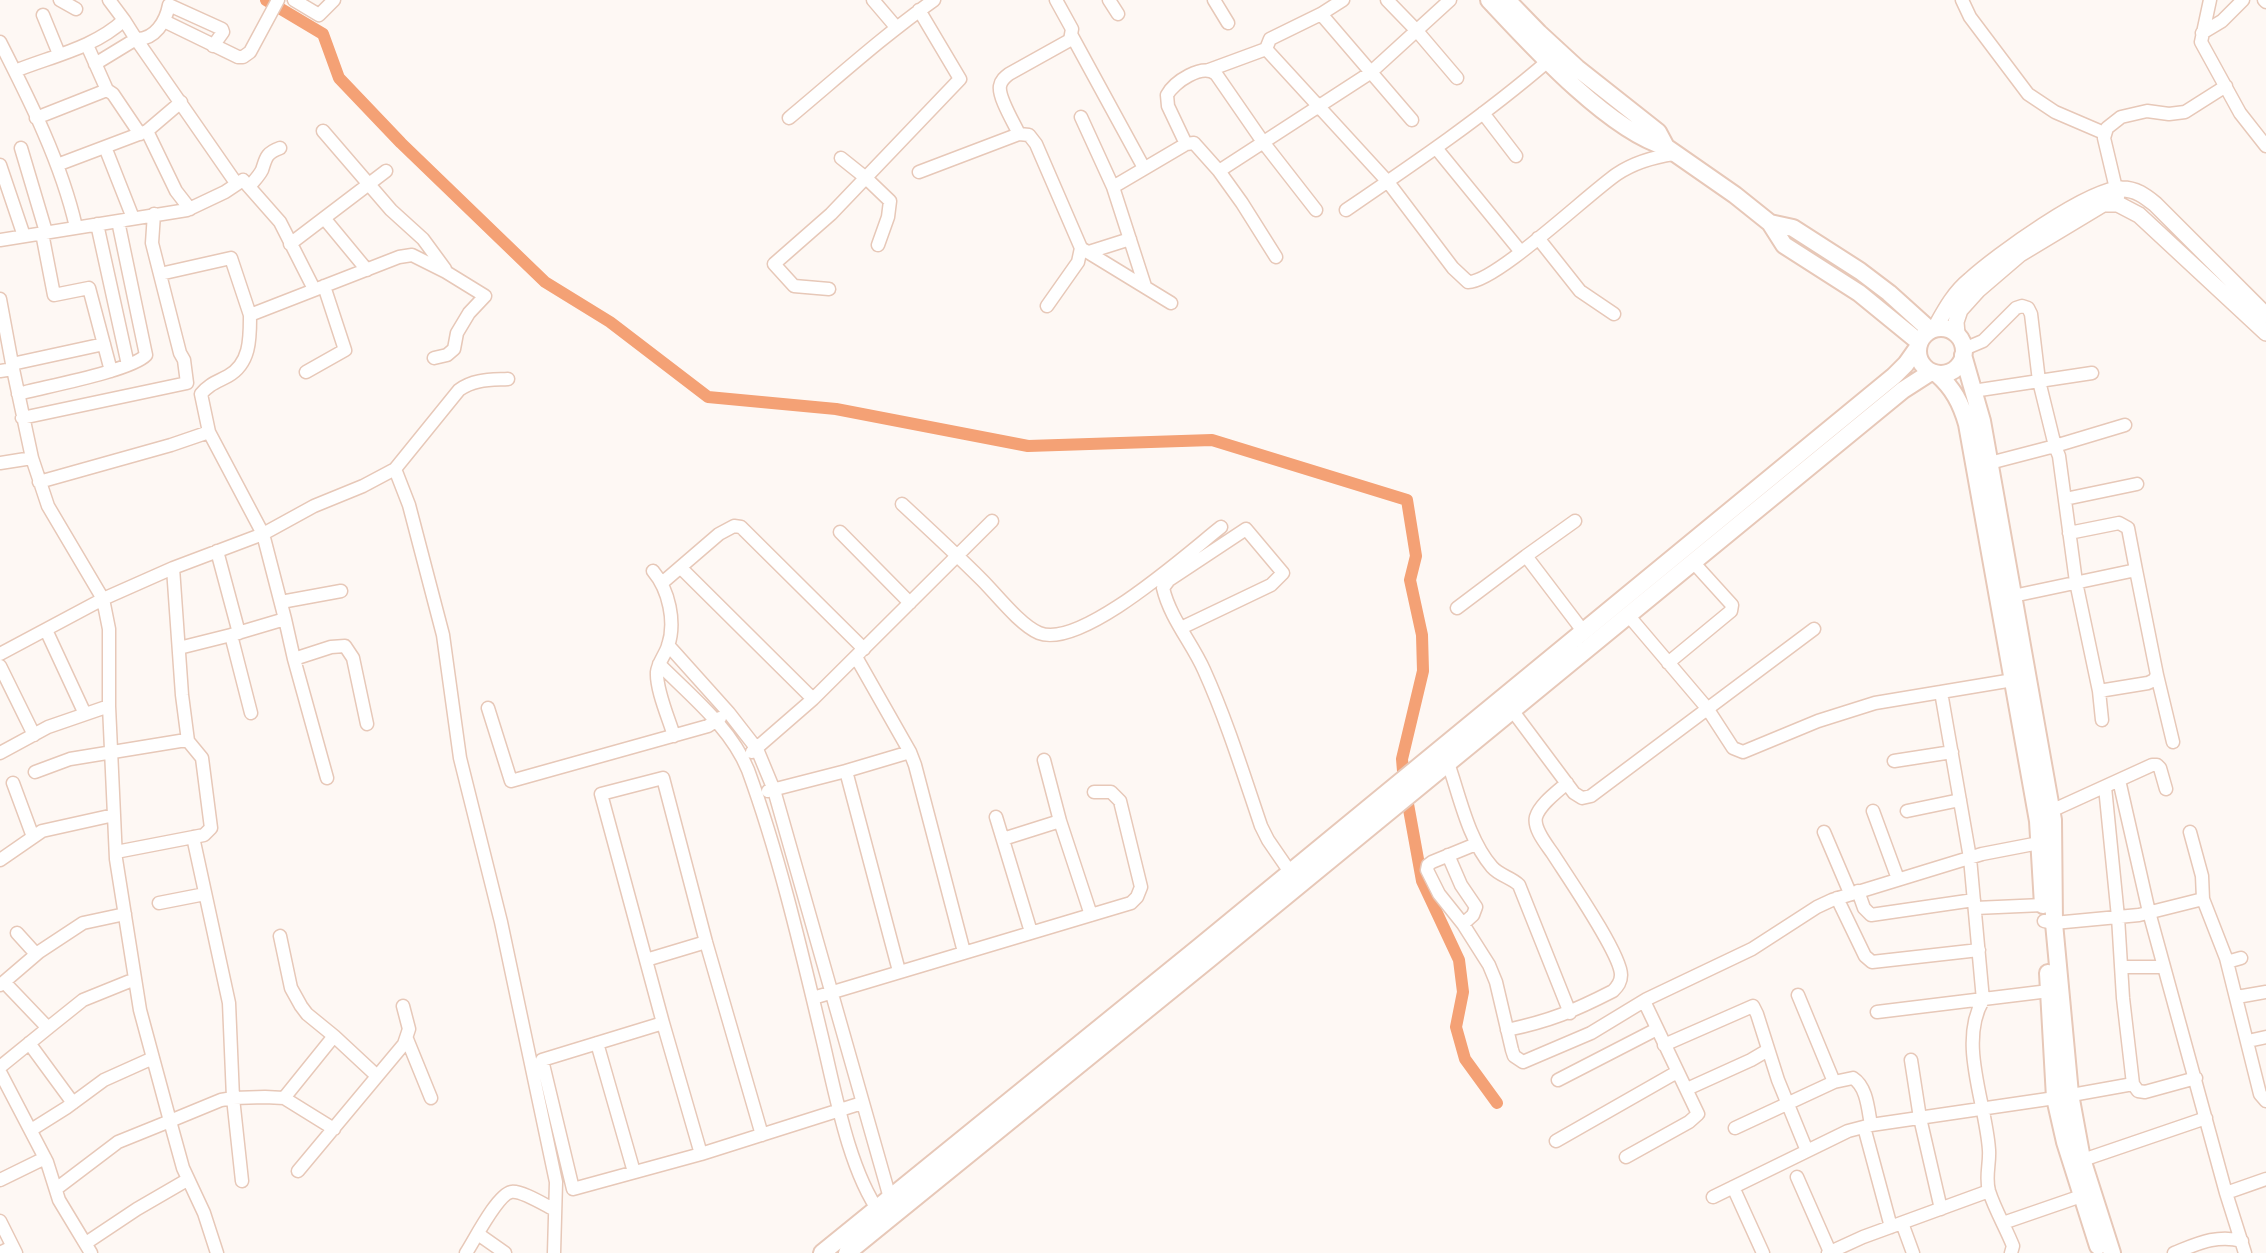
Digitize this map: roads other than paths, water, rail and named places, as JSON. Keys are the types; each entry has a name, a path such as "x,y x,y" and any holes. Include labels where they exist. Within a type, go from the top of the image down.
{"main road":[{"path":"1489,0 1548,61 1609,114 1649,142 1670,150 1717,182 1770,224 1784,245 1925,337"},
{"path":"1507,0 1576,68 1658,132 1670,150"},
{"path":"1770,224 1792,228 1889,292 1925,337"},
{"path":"847,1253 888,1210 1290,872 1894,376 1906,364 1925,337 1947,328 1957,334 1964,352 1982,421 1982,465 2013,680 2038,821 2063,1096 2064,1142 2077,1162 2112,1253"},
{"path":"1925,337 1918,353 1922,364 1949,384 1961,405 1982,465 2013,596 2051,811 2047,916 2049,991 2063,1096"},
{"path":"822,1253 888,1210 1448,763 1903,390 1934,373 1954,370 1964,352"},
{"path":"2088,1193 2100,1253"}],"street":[{"path":"60,0 76,9"},
{"path":"109,0 236,183"},
{"path":"294,0 319,15 334,0"},
{"path":"873,0 896,27"},
{"path":"789,118 896,27 934,0"},
{"path":"1056,0 1072,30 1072,36 1144,168"},
{"path":"1109,0 1118,14"},
{"path":"1214,0 1228,23"},
{"path":"1186,144 1168,106 1167,95 1173,86 1201,71 1266,49 1270,39 1344,0"},
{"path":"1387,0 1457,78"},
{"path":"1219,171 1370,73 1450,0"},
{"path":"1962,0 1970,17 2028,94 2055,112 2105,139"},
{"path":"2210,0 2201,42 2240,113 2266,146"},
{"path":"2202,33 2222,21 2243,0"},
{"path":"95,64 136,39 149,36 167,18 169,5 222,29 213,46"},
{"path":"164,21 213,46 243,57 250,52 276,6"},
{"path":"829,289 794,286 774,264 831,214 960,79 920,10"},
{"path":"1321,14 1412,120"},
{"path":"43,15 59,54"},
{"path":"15,71 102,38 124,20"},
{"path":"1019,134 1001,95 1000,86 1003,79 1066,43 1072,36"},
{"path":"0,42 57,165 76,227"},
{"path":"87,45 107,90 113,94 144,132 176,191 190,209"},
{"path":"1266,49 1388,182 1453,268 1468,282 1481,279 1521,252 1617,174 1670,150"},
{"path":"1346,210 1436,148 1548,61"},
{"path":"1209,70 1216,74 1263,142 1316,210"},
{"path":"2118,197 2105,139 2114,121 2147,111 2169,114 2185,112 2226,86"},
{"path":"36,118 107,90"},
{"path":"57,165 144,132 181,102"},
{"path":"1483,113 1516,156"},
{"path":"1081,117 1113,187 1145,286"},
{"path":"323,131 367,184 423,239 446,272"},
{"path":"919,172 1019,134 1029,135 1036,144 1085,250 1171,303"},
{"path":"1113,187 1186,144 1194,143 1202,149 1219,171 1276,257"},
{"path":"105,147 133,218"},
{"path":"249,187 262,170 265,157 269,152 280,147"},
{"path":"21,148 44,232 54,295 89,288 111,371"},
{"path":"1436,148 1521,252"},
{"path":"841,158 890,201 888,217 878,244"},
{"path":"0,165 24,236"},
{"path":"290,243 386,171"},
{"path":"0,240 190,209 225,192 243,180 280,222 290,243 319,288 345,350 306,372"},
{"path":"1957,334 1956,322 1960,310 1978,290 2020,254 2103,204 2138,191 2155,204 2266,315"},
{"path":"1925,337 1968,281 2013,244 2099,194 2118,197 2139,214 2266,333"},
{"path":"22,418 188,383 184,360 180,353 152,243 154,214"},
{"path":"324,218 367,270"},
{"path":"18,394 111,371 146,356 118,221"},
{"path":"97,224 128,365"},
{"path":"1538,238 1580,291 1614,314"},
{"path":"1047,306 1085,250 1130,239"},
{"path":"250,315 399,257 412,255 446,272 485,296 468,313 457,333 454,348 447,355 434,358"},
{"path":"160,274 231,258 250,315 251,340 242,362 231,375 209,385 201,394 209,432 263,534 327,778"},
{"path":"0,299 3,327 22,418 39,482 48,506 103,599 109,629 109,706 116,852 135,979 153,1058 187,1180 204,1213 217,1253"},
{"path":"1964,352 1983,341 2016,308 2022,306 2028,308 2031,314 2039,381 2059,456 2076,582 2102,720"},
{"path":"0,371 104,344"},
{"path":"1973,391 2092,373"},
{"path":"0,654 103,599 173,567 263,534 314,506 363,486 395,469 459,390 468,383 508,379"},
{"path":"1982,465 2125,425"},
{"path":"39,482 209,432"},
{"path":"0,463 32,458"},
{"path":"395,469 409,505 443,635 460,758 501,922 556,1182 554,1253"},
{"path":"2065,499 2137,484"},
{"path":"902,504 958,555 1020,617 1037,632 1046,635 1061,633 1087,624 1134,597 1221,527"},
{"path":"743,758 757,749 813,699 992,521"},
{"path":"1457,608 1575,521"},
{"path":"2070,533 2119,523 2128,528 2157,675 2173,742"},
{"path":"662,583 719,534 734,526 741,527 860,653 915,765 964,952"},
{"path":"1181,628 1271,585 1283,573 1246,529 1169,580 1163,588 1165,599 1181,628 1204,668 1268,840 1290,872"},
{"path":"840,532 910,603"},
{"path":"217,551 251,713"},
{"path":"1526,556 1583,631"},
{"path":"1668,663 1731,611 1732,605 1727,598 1693,561"},
{"path":"116,852 204,834 211,828 202,758 189,741 182,695 173,567"},
{"path":"681,568 813,699"},
{"path":"2013,596 2136,570"},
{"path":"652,571 662,583 671,622 668,645 657,673 674,736"},
{"path":"281,602 341,591"},
{"path":"1628,615 1707,708 1733,748 1743,752 1818,722 1875,703 2013,680"},
{"path":"179,648 285,619"},
{"path":"1512,710 1574,793 1582,798 1591,796 1814,629"},
{"path":"46,630 85,714"},
{"path":"668,645 729,713 757,749 774,790 862,1103 888,1210"},
{"path":"294,659 331,647 345,646 352,658 368,724"},
{"path":"659,664 716,721 743,758 757,793 813,998 840,1111 862,1182 888,1210"},
{"path":"0,666 34,735"},
{"path":"2098,691 2148,683 2157,675"},
{"path":"1941,692 1970,858 1979,950 1983,998 1976,1014 1972,1048 1989,1150 1987,1179 1989,1191 2013,1246 2012,1252"},
{"path":"0,753 48,727 109,706"},
{"path":"488,708 511,782 708,726 729,713"},
{"path":"35,772 70,759 189,741"},
{"path":"757,793 910,752"},
{"path":"1893,761 1952,752"},
{"path":"1044,760 1060,821 1091,915"},
{"path":"1448,763 1476,844 1496,871 1519,885 1570,1013"},
{"path":"2051,811 2152,765 2160,768 2166,789"},
{"path":"846,771 899,971"},
{"path":"701,1154 601,794 663,778 706,942 762,1135"},
{"path":"2119,780 2148,912 2196,1078 2226,1193 2244,1247"},
{"path":"13,783 33,837"},
{"path":"1507,1030 1570,1013 1612,991 1618,985 1621,973 1612,950 1544,839 1536,821 1537,814 1567,783"},
{"path":"2105,787 2133,1084 2145,1092 2196,1078"},
{"path":"813,998 1131,903 1137,897 1141,887 1120,801 1111,792 1094,792"},
{"path":"1907,811 1960,800"},
{"path":"1873,811 1898,879"},
{"path":"0,860 42,831 114,815"},
{"path":"996,817 1031,932"},
{"path":"1003,839 1060,821"},
{"path":"1824,832 1854,892 1871,915 1974,904 2047,916 2118,917 2203,899"},
{"path":"2190,832 2202,876 2203,899 2228,962 2260,1094 2266,1101"},
{"path":"192,837 229,1003 232,1098 242,1181"},
{"path":"1476,844 1432,862 1428,865 1427,870 1439,894 1463,924 1489,965 1496,982 1514,1056 1523,1062 1591,1032 1644,1001 1752,949 1817,907 1837,898 1970,858 2039,843"},
{"path":"1448,855 1461,885 1476,907 1473,915 1463,924"},
{"path":"159,903 205,894"},
{"path":"1837,898 1865,956 1872,962 1979,950"},
{"path":"48,1028 2,984 36,954 83,923 125,914"},
{"path":"17,933 36,954"},
{"path":"280,936 291,988 307,1014 377,1076"},
{"path":"646,960 706,942"},
{"path":"2228,962 2241,958"},
{"path":"2121,967 2164,967"},
{"path":"0,1067 83,1000 135,979"},
{"path":"1877,1012 2049,991"},
{"path":"2237,997 2266,992"},
{"path":"1798,995 1834,1082"},
{"path":"1626,1157 1695,1118 1698,1114 1698,1109 1664,1046 1644,1001"},
{"path":"298,1171 406,1039 409,1021 403,1006"},
{"path":"1664,1046 1753,1006 1787,1104 1807,1151"},
{"path":"663,1023 542,1060 573,1189 701,1154 862,1103"},
{"path":"1558,1080 1657,1029"},
{"path":"284,1098 334,1036"},
{"path":"2248,1041 2266,1037"},
{"path":"406,1039 431,1098"},
{"path":"28,1043 73,1103"},
{"path":"597,1043 634,1172"},
{"path":"1687,1089 1768,1050"},
{"path":"31,1130 104,1080 153,1058"},
{"path":"1911,1060 1920,1118 1941,1209"},
{"path":"0,1072 45,1158 60,1200 88,1248 137,1209 187,1180"},
{"path":"1556,1141 1677,1072"},
{"path":"1735,1128 1834,1082 1853,1078 1859,1082 1863,1090 1868,1126 1897,1225 1913,1253"},
{"path":"1713,1197 1848,1131 2133,1084"},
{"path":"56,1189 118,1143 221,1100 284,1098 334,1129"},
{"path":"2077,1162 2206,1118"},
{"path":"0,1180 45,1158"},
{"path":"1797,1177 1829,1252 1989,1191"},
{"path":"2226,1193 2266,1179"},
{"path":"1733,1187 1763,1253"},
{"path":"466,1253 496,1205 511,1192 520,1193 555,1210"},
{"path":"2003,1223 2088,1193"},
{"path":"0,1221 14,1250 0,1253"},
{"path":"478,1234 505,1253"},
{"path":"2174,1253 2212,1239 2231,1238 2244,1247"}],"waterway":[{"path":"266,0 323,34 339,78 401,143 545,282 610,322 708,397 836,409 1028,446 1212,440 1407,500 1416,556 1410,580 1422,635 1423,671 1402,759 1403,771"},
{"path":"1408,804 1422,881 1459,960 1463,992 1456,1027 1465,1059 1497,1103"}]}
